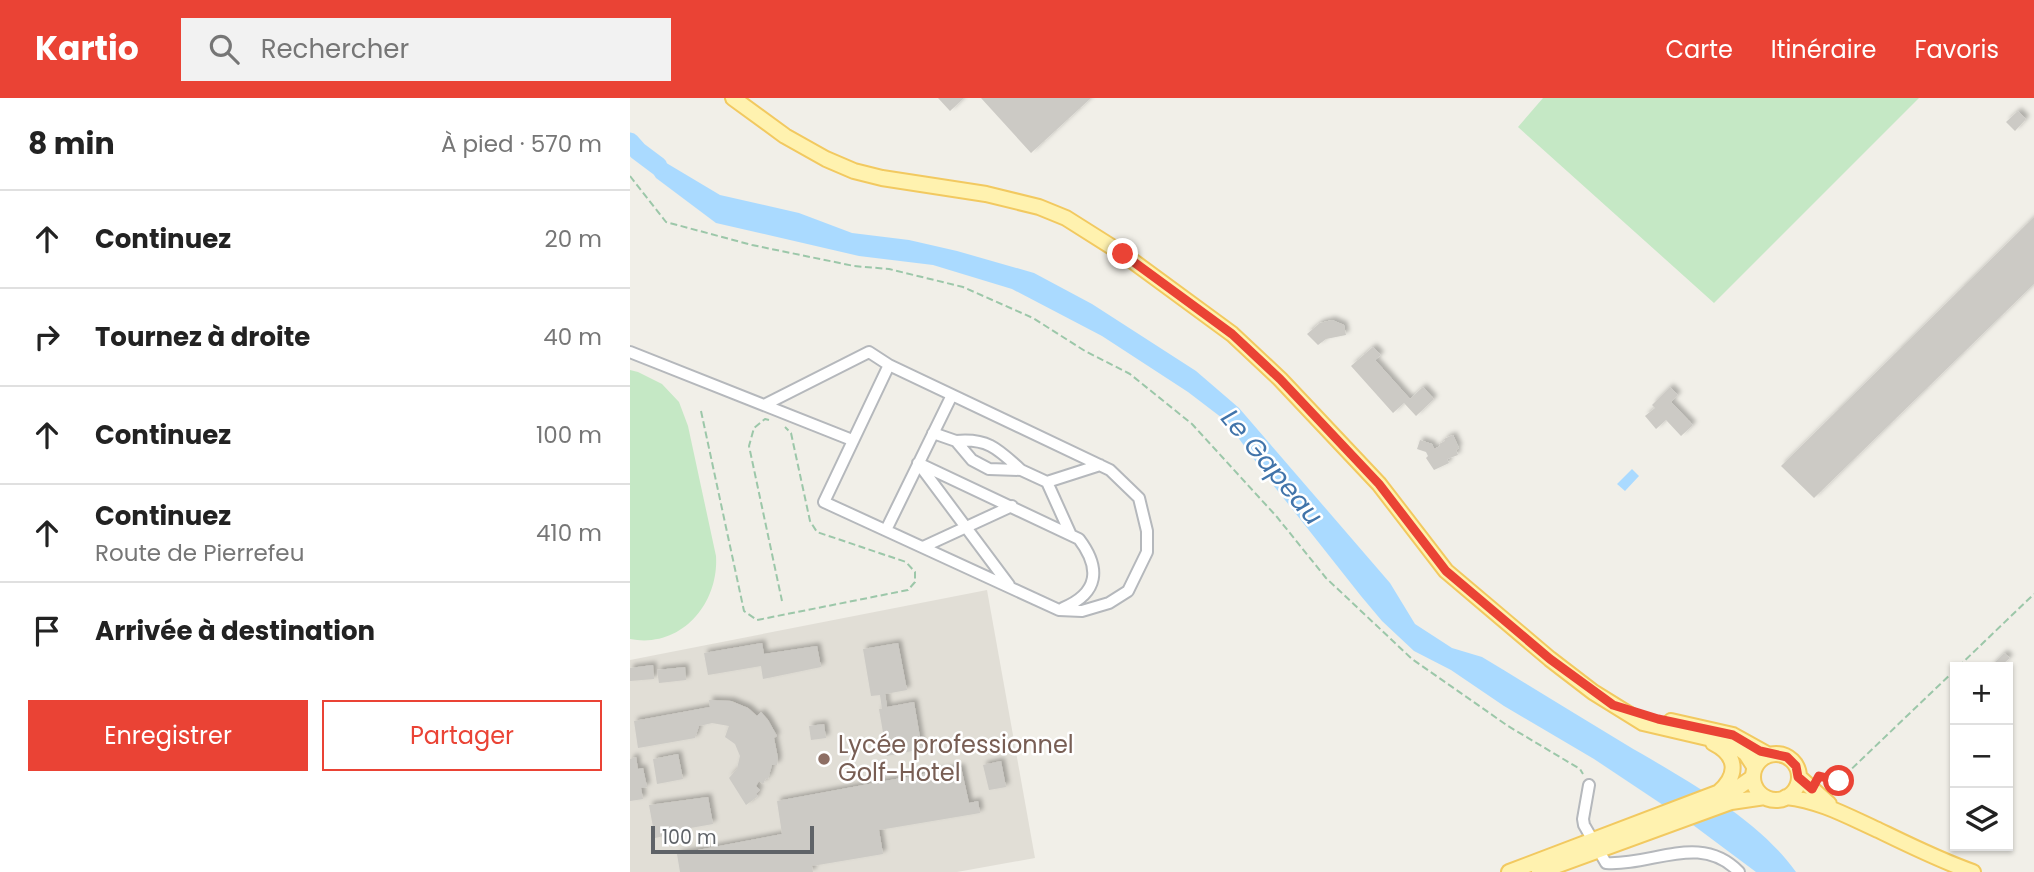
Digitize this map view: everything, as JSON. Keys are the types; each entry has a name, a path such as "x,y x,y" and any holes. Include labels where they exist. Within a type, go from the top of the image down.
{"main road":[{"path":"733,98 785,136 854,171 986,194 1039,208 1066,218 1133,261 1232,334 1280,379 1379,484 1446,571 1550,659 1613,705 1643,723 1741,748 1754,772 1756,789 1765,797"},
{"path":"1613,705 1658,719 1733,735 1769,755"},
{"path":"1705,739 1728,753 1733,766 1727,785 1717,793"},
{"path":"1509,872 1596,845 1657,822 1717,793 1739,787 1763,758 1769,755 1787,757 1796,766 1798,777 1795,788 1786,797"},
{"path":"1798,777 1833,807"},
{"path":"1657,822 1731,802 1765,797 1806,799 1833,807 1920,850 1973,872"},
{"path":"1539,872 1596,845"}],"street":[{"path":"630,352 852,440"},
{"path":"764,405 869,352 889,365 1110,470 1139,498 1147,531 1147,552 1128,591 1109,603 1082,611 1059,610 824,502 889,365"},
{"path":"886,530 951,395"},
{"path":"933,433 956,441 972,439 988,443 1021,470 1047,482 1070,533"},
{"path":"956,441 972,460 989,469 1021,470"},
{"path":"918,463 1079,539 1093,562 1093,577 1087,593 1059,610"},
{"path":"918,463 1011,587"},
{"path":"1047,482 1100,465"},
{"path":"923,547 1012,506"},
{"path":"1589,785 1583,819 1606,863 1621,864 1695,851 1712,853 1739,872"}],"path":[{"path":"630,176 666,222 752,245 854,266 889,269 963,286 1033,318 1085,351 1129,374 1192,424 1277,517 1326,578 1412,659 1508,726 1580,769 1589,785"},
{"path":"701,411 744,611 757,620 908,590 915,582 915,572 906,562 817,532 810,521 791,433 780,421"},
{"path":"772,420 765,419 754,429 749,446 782,601"},
{"path":"1962,662 2034,594"},
{"path":"1812,789 1819,776 1839,781 1950,674"}],"shaded area":[{"name":"Lycée professionnel Golf-Hotel","path":"987,590 1035,858 957,872 630,872 630,660"}],"green space":[{"path":"1543,98 1919,98 1714,303 1518,127"},
{"path":"630,370 662,384 679,402 688,426 716,556 711,591 704,606 680,630 665,637 648,640 630,639"}],"water":[{"path":"638,151 663,161 720,195 799,213 852,233 909,240 1034,273 1092,304 1196,371 1239,408 1390,583 1415,624 1452,648 1482,657 1694,785 1740,816 1780,852 1796,872 1756,872 1693,825 1594,759 1504,706 1451,670 1414,651 1382,621 1361,596 1226,421 1188,392 1102,336 1012,289 933,265 859,256 716,223 656,178"},
{"path":"1632,469 1639,476 1625,491 1617,484"}],"building":[{"path":"938,98 964,98 950,111"},
{"path":"981,98 1091,98 1031,153"},
{"path":"2018,111 2026,119 2015,131 2006,122"},
{"path":"2034,217 2034,284 1814,498 1781,466"},
{"path":"1332,320 1344,325 1346,335 1326,339 1318,345 1307,334 1320,323"},
{"path":"1373,347 1381,355 1375,360 1410,399 1423,387 1434,399 1416,416 1404,403 1393,413 1351,366"},
{"path":"1670,387 1678,395 1671,402 1693,425 1681,436 1666,420 1656,429 1645,416 1655,408 1652,405"},
{"path":"1453,435 1459,448 1456,450 1458,455 1447,459 1449,463 1434,470 1426,458 1426,452 1417,449 1420,440 1432,444 1434,449 1445,441 1444,439"},
{"path":"762,643 764,654 817,646 821,667 763,679 761,666 708,675 704,653"},
{"path":"898,643 907,690 885,694 887,707 914,702 922,749 887,756 879,709 882,709 880,695 871,696 863,649"},
{"path":"2004,653 2010,658 2006,662 1995,662"},
{"path":"653,665 654,679 630,681 630,668"},
{"path":"685,667 686,680 659,683 657,670"},
{"path":"709,700 731,701 748,708 757,716 761,712 777,736 774,738 777,765 772,765 768,779 766,778 763,784 759,781 756,786 760,790 756,794 758,796 746,805 729,778 737,769 740,756 735,744 725,737 729,726 712,723 699,726 695,738 638,748 634,721 710,707"},
{"path":"824,724 826,738 811,740 809,726"},
{"path":"678,754 683,779 657,784 653,759"},
{"path":"636,757 638,769 643,768 647,787 641,788 643,799 630,801 630,759"},
{"path":"1001,761 1006,787 989,790 983,765"},
{"path":"961,767 969,803 978,801 980,813 879,830 883,854 812,866 813,872 680,872 677,854 782,834 777,801"},
{"path":"708,797 713,824 673,831 673,834 655,838 649,805"}],"waterway":[{"name":"Le Gapeau","path":"630,142 658,166"}],"place":[{"name":"Lycée professionnel Golf-Hotel","path":"824,759"}],"route":[{"path":"1123,254 1232,334 1280,379 1379,484 1446,571 1593,692 1613,705 1658,719 1717,730 1733,735 1769,755 1787,757 1796,766 1798,777 1812,789 1819,776 1839,781"}]}
